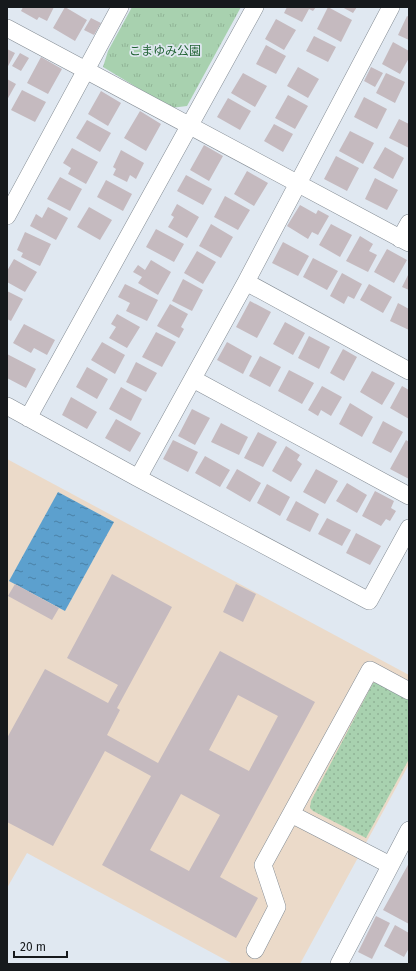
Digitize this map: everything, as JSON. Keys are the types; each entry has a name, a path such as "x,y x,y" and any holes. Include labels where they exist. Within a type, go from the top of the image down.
{"street":[{"path":"7,216 120,7"},
{"path":"28,418 256,7"},
{"path":"138,478 246,282 391,7"},
{"path":"7,28 405,241 409,223"},
{"path":"246,282 409,371"},
{"path":"193,379 409,496"},
{"path":"7,406 138,478 369,601 409,528"},
{"path":"255,950 277,907 263,865 370,670 409,691"},
{"path":"291,814 390,865"},
{"path":"340,963 409,830"}],"shaded area":[{"path":"7,459 409,675 409,764 300,964 233,964 27,853 7,888"}],"green space":[{"name":"こまゆみ公園","path":"132,7 241,7 187,106 171,108 103,67 108,51"},
{"path":"373,683 383,683 409,696 409,759 366,838 313,811 310,808 311,801"}],"water":[{"path":"58,492 114,522 65,611 9,581"}],"building":[{"path":"23,7 54,7 47,21 39,17 37,20 21,11"},
{"path":"65,7 87,20 75,41 53,28"},
{"path":"287,7 316,7 313,11 309,9 302,22 284,13"},
{"path":"328,7 352,20 341,42 317,29"},
{"path":"342,7 357,7 353,13"},
{"path":"407,16 409,17 409,40 398,35"},
{"path":"91,18 101,23 94,35 84,30"},
{"path":"276,19 296,30 284,50 265,39"},
{"path":"314,36 336,47 328,62 306,51"},
{"path":"393,42 409,51 409,58 400,74 382,64"},
{"path":"266,45 286,56 276,74 256,64"},
{"path":"7,49 15,53 7,68"},
{"path":"20,53 29,58 21,71 12,66"},
{"path":"41,57 62,69 48,94 27,83"},
{"path":"298,67 319,79 308,98 287,86"},
{"path":"371,67 383,73 375,87 364,81"},
{"path":"243,73 267,86 255,107 231,93"},
{"path":"386,73 405,82 395,103 376,93"},
{"path":"7,79 16,84 7,100"},
{"path":"22,90 46,102 35,122 11,110"},
{"path":"101,91 121,103 108,126 88,114"},
{"path":"288,95 308,106 295,129 275,118"},
{"path":"364,97 387,109 377,129 354,117"},
{"path":"228,98 251,111 240,130 217,117"},
{"path":"140,111 161,124 146,151 124,138"},
{"path":"399,119 409,124 409,148 389,138"},
{"path":"87,120 111,133 100,152 76,138"},
{"path":"274,124 293,134 283,152 264,141"},
{"path":"350,131 374,143 363,164 339,151"},
{"path":"204,145 223,156 209,181 190,170"},
{"path":"385,147 404,158 393,179 373,168"},
{"path":"72,148 98,162 86,184 68,174 71,168 63,163"},
{"path":"121,150 144,163 136,179 130,175 127,182 113,175 116,169 113,167"},
{"path":"336,156 359,168 347,191 324,179"},
{"path":"247,171 268,183 254,206 234,194"},
{"path":"186,175 212,189 203,205 177,191"},
{"path":"60,177 82,189 70,211 47,199"},
{"path":"375,178 398,190 387,210 365,199"},
{"path":"106,180 132,194 123,211 97,197"},
{"path":"225,196 250,210 238,230 214,217"},
{"path":"177,204 199,217 187,238 168,227 174,217 171,215"},
{"path":"300,205 316,214 318,210 329,216 318,235 312,232 308,239 287,226"},
{"path":"48,207 68,218 56,240 30,226 36,214 42,218"},
{"path":"89,207 112,220 100,240 77,227"},
{"path":"211,224 233,237 221,258 199,246"},
{"path":"331,224 352,235 340,257 319,245"},
{"path":"156,229 184,244 174,262 146,247"},
{"path":"25,232 51,244 40,266 21,257 23,253 17,250"},
{"path":"360,236 373,244 369,251 377,255 368,272 346,261"},
{"path":"283,242 309,256 298,276 272,263"},
{"path":"387,249 407,260 394,283 374,272"},
{"path":"197,251 216,262 203,284 184,273"},
{"path":"313,258 338,271 327,290 303,277"},
{"path":"14,259 37,272 25,292 7,282 7,271"},
{"path":"151,260 171,272 158,295 138,283 142,277 133,272 138,265 145,270"},
{"path":"342,273 362,284 354,299 348,296 344,304 330,296"},
{"path":"409,273 409,290 402,287"},
{"path":"183,279 203,290 192,311 172,301"},
{"path":"125,284 158,300 147,321 126,311 130,303 118,297"},
{"path":"369,284 392,297 383,313 360,300"},
{"path":"7,291 23,299 11,321 7,319"},
{"path":"250,301 271,312 257,338 236,327"},
{"path":"398,303 409,309 409,330 390,321"},
{"path":"170,304 188,314 181,327 184,329 179,338 157,326"},
{"path":"117,314 140,327 127,348 109,338 116,327 111,324"},
{"path":"285,322 305,333 293,355 273,344"},
{"path":"24,324 55,340 47,355 34,348 31,353 13,343"},
{"path":"156,332 176,342 162,367 142,357"},
{"path":"309,336 330,347 319,369 298,358"},
{"path":"102,342 125,355 115,374 91,360"},
{"path":"227,342 252,356 243,374 217,360"},
{"path":"343,349 357,357 344,381 330,373"},
{"path":"7,354 36,369 26,388 7,378"},
{"path":"260,356 281,367 270,387 249,376"},
{"path":"136,362 157,373 146,392 126,382"},
{"path":"87,367 108,379 97,399 76,387"},
{"path":"289,370 314,383 302,404 278,391"},
{"path":"372,371 395,383 382,405 360,392"},
{"path":"322,386 342,397 331,416 321,410 318,416 308,410"},
{"path":"402,386 409,390 409,419 390,408"},
{"path":"121,387 142,399 131,421 109,409"},
{"path":"71,397 97,412 87,429 62,415"},
{"path":"350,403 373,417 362,437 339,424"},
{"path":"192,409 210,418 195,445 178,436"},
{"path":"116,419 141,433 130,452 105,438"},
{"path":"383,421 403,432 391,453 372,443"},
{"path":"221,423 248,437 239,455 211,442"},
{"path":"258,432 277,442 263,467 244,458"},
{"path":"173,440 198,452 188,472 163,459"},
{"path":"406,440 409,442 409,479 390,469"},
{"path":"286,446 300,455 297,460 302,464 291,482 272,471"},
{"path":"205,456 230,470 220,487 195,473"},
{"path":"237,469 261,483 250,502 226,488"},
{"path":"316,469 338,481 325,504 303,492"},
{"path":"347,483 367,495 357,513 336,501"},
{"path":"267,484 290,497 280,516 257,503"},
{"path":"375,491 394,501 391,508 396,511 390,521 386,519 381,526 362,516"},
{"path":"296,501 319,514 310,532 286,520"},
{"path":"327,518 351,530 342,546 318,534"},
{"path":"356,533 381,546 370,565 346,553"},
{"path":"112,574 172,607 117,708 120,710 107,735 158,763 220,651 315,702 220,877 258,898 236,938 102,865 151,776 105,751 53,846 7,822 7,738 45,669 108,703 118,685 67,658","holes":["238,695 278,716 249,771 209,750","181,794 220,815 189,871 150,850"]},
{"path":"15,584 59,608 52,620 8,596"},
{"path":"236,584 256,594 243,622 223,612"},
{"path":"409,863 409,924 383,910"},
{"path":"376,916 390,923 372,959 358,952"},
{"path":"395,925 409,933 409,948 404,957 384,946"}]}
